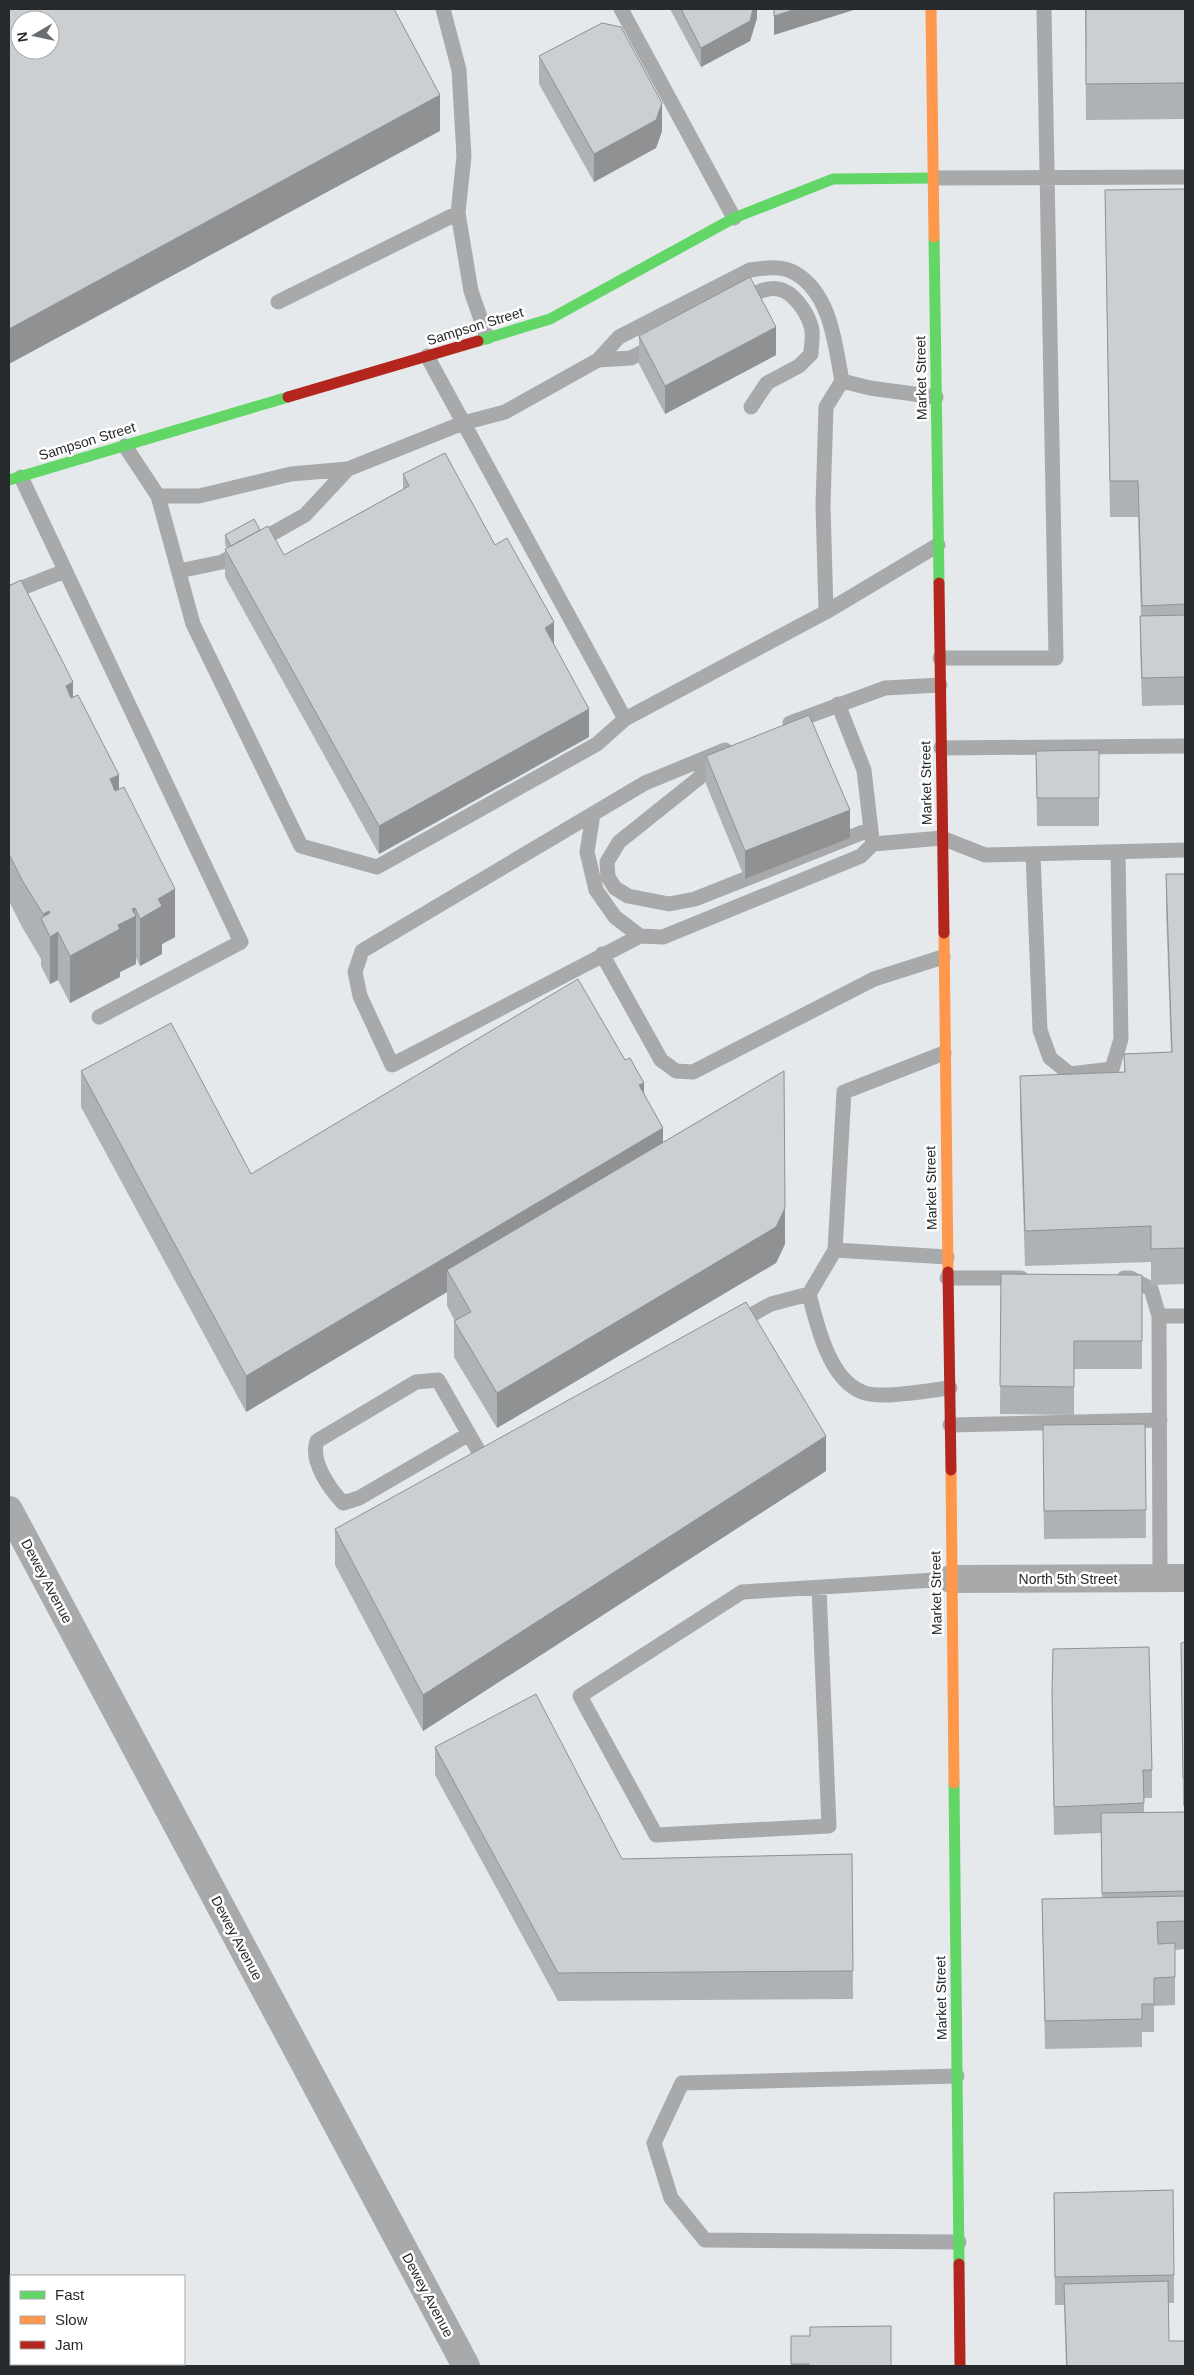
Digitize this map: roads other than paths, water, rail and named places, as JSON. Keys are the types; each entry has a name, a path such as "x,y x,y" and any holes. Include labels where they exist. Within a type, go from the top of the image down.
{"main road":[{"name":"Market Street","path":"931,9 950,1388 960,2366"},
{"name":"Sampson Street","path":"15,479 550,319 734,218 833,179 934,178"}],"street":[{"name":"Dewey Avenue","path":"9,1510 466,2366"},
{"name":"North 5th Street","path":"951,1579 1172,1578"}],"lane":[{"path":"443,9 459,70 464,156 458,213 471,291 487,337"},
{"path":"621,9 734,218"},
{"path":"940,658 1056,658 1044,9"},
{"path":"934,178 1185,177"},
{"path":"278,302 458,213"},
{"path":"158,496 199,496 291,474 348,469 463,423 505,412 598,360 619,337 750,270 770,267 794,272 811,286 827,311 842,381 826,407 823,505 826,612"},
{"path":"724,310 758,292 778,289 788,294 802,307 812,327 811,354 799,366 767,383 751,407"},
{"path":"598,360 631,358 673,336"},
{"path":"427,356 625,719"},
{"path":"842,381 870,388 936,397"},
{"path":"125,446 158,496 193,624 301,846 376,867 597,744 625,719 826,612 938,545"},
{"path":"179,571 222,562 305,515 348,469"},
{"path":"15,479 65,571 241,942 99,1017"},
{"path":"9,593 65,571"},
{"path":"776,728 885,688 940,685"},
{"path":"838,704 864,770 872,844"},
{"path":"741,743 646,783 362,951 355,972 360,996 392,1065 602,954 640,936 663,937 861,856 872,844 942,838 985,855 1185,850"},
{"path":"940,748 1185,746"},
{"path":"715,754 699,778 619,842 607,862 608,877 614,888 628,896 668,904 695,899 871,829"},
{"path":"593,814 587,852 596,890 615,917 640,936"},
{"path":"1033,854 1040,1030 1050,1058 1070,1074 1112,1069 1120,1039 1118,852"},
{"path":"602,954 661,1060 676,1071 684,1072 692,1072 874,979 944,957"},
{"path":"944,1054 844,1092 835,1250 809,1294 821,1342 846,1384 863,1393 891,1394 950,1388"},
{"path":"835,1250 947,1257"},
{"path":"947,1278 1034,1278"},
{"path":"1110,1278 1130,1278 1151,1289 1159,1316 1160,1420 1172,1578"},
{"path":"728,1328 771,1304 809,1294"},
{"path":"1159,1316 1185,1316"},
{"path":"469,1434 360,1498 343,1503 332,1489 314,1456 316,1441 416,1382 438,1380 469,1434 486,1464 503,1454"},
{"path":"950,1425 1160,1420"},
{"path":"819,1588 829,1826 656,1834 580,1696 742,1592 951,1579"},
{"path":"957,2076 682,2083 654,2143 671,2198 705,2240 959,2242"}]}
